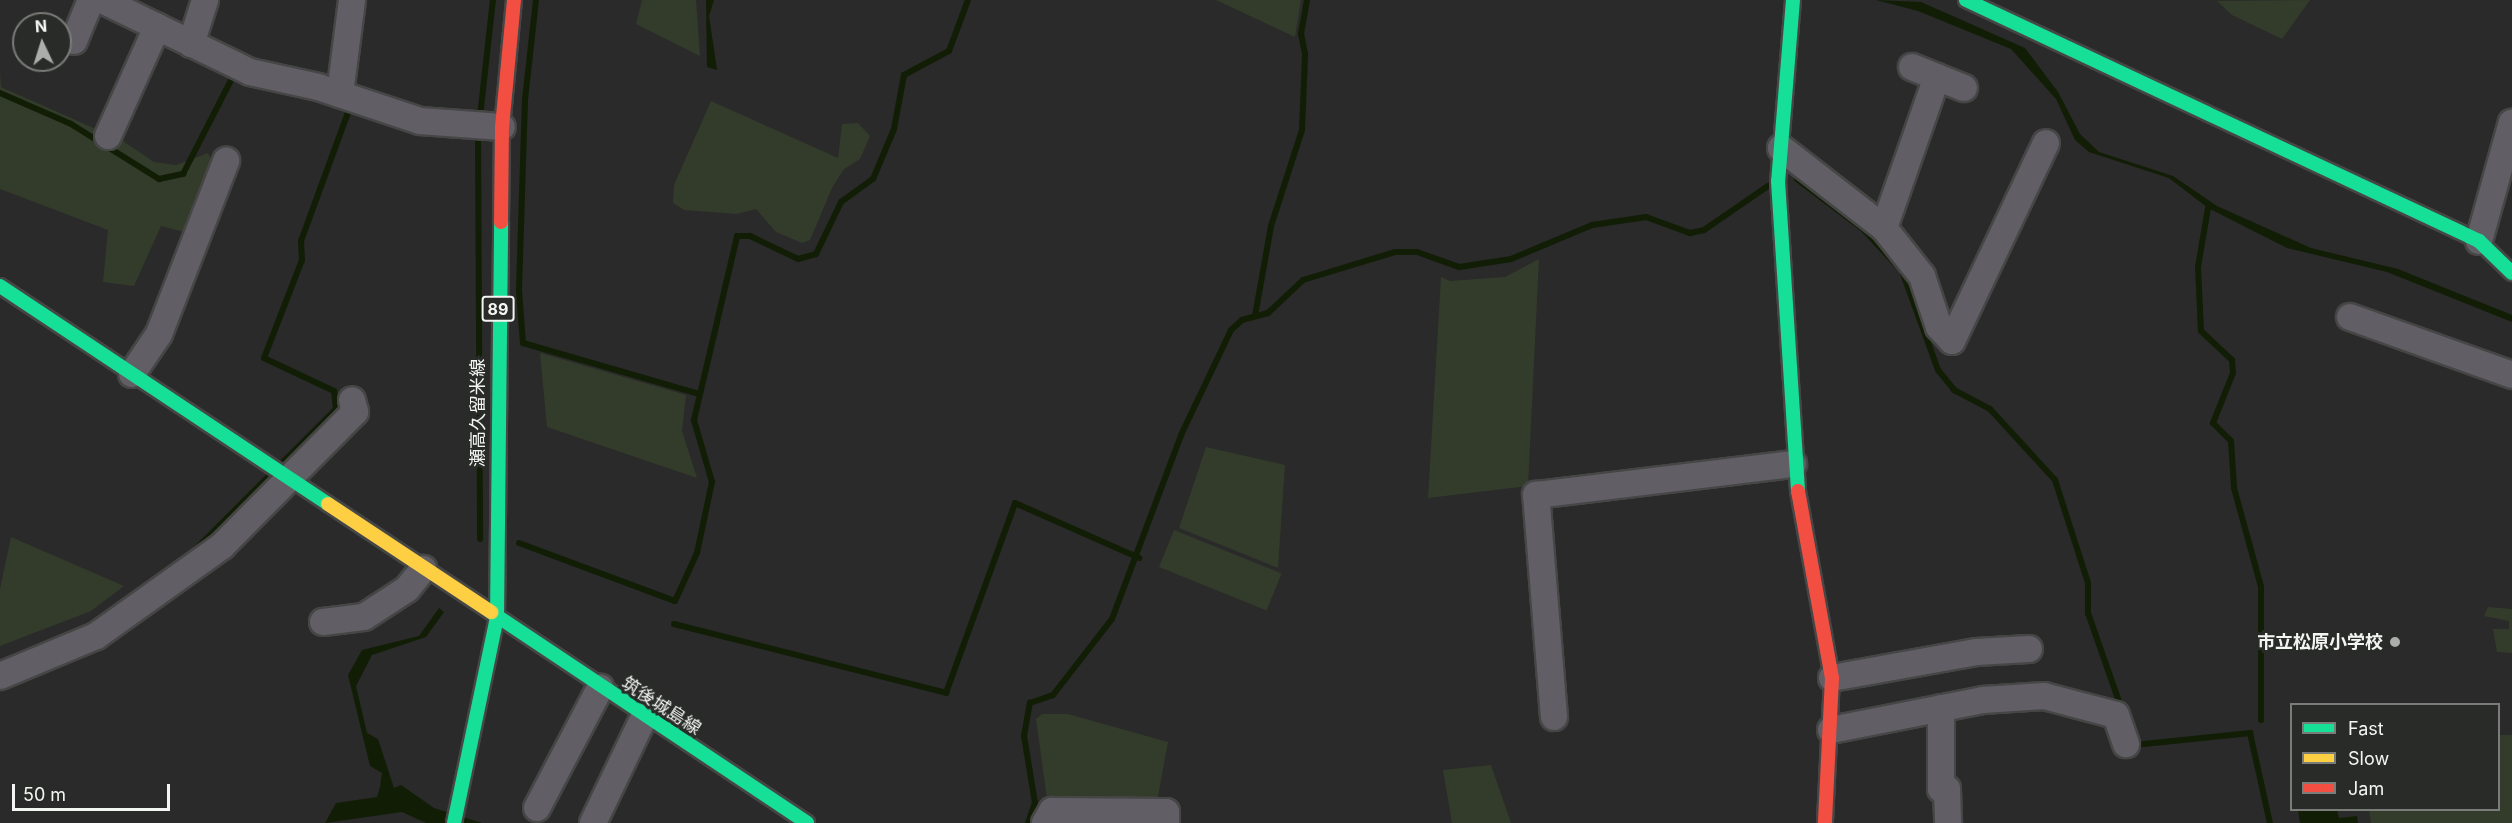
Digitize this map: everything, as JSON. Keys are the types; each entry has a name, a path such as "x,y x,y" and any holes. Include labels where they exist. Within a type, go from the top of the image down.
{"street":[{"path":"74,41 91,0"},
{"path":"102,0 250,72 340,94 420,121 501,127"},
{"path":"191,44 204,0"},
{"path":"340,94 352,0"},
{"name":"瀬高久留米線","path":"454,823 497,618 501,127 514,0"},
{"path":"1793,0 1781,148 1793,464 1832,678 1825,823"},
{"path":"1966,0 2479,241 2512,273"},
{"path":"108,136 158,27"},
{"path":"1912,68 1964,88"},
{"path":"1884,228 1937,77"},
{"path":"2479,241 2512,122"},
{"path":"1781,148 1884,228 1922,276 1939,327 1952,341 2046,143"},
{"path":"132,374 159,334 226,161"},
{"name":"筑後城島線","path":"0,286 600,688 807,823"},
{"path":"2350,317 2512,375"},
{"path":"0,676 111,627 222,546 355,412 352,400"},
{"path":"1554,717 1536,495 1793,464"},
{"path":"323,621 364,617 407,589 423,569"},
{"path":"1832,678 1977,652 2029,649"},
{"path":"537,808 600,688"},
{"path":"1831,730 1941,708 2044,696 2116,715 2126,744"},
{"path":"1941,708 1941,789 1947,789 1948,823"},
{"path":"593,823 644,717"},
{"path":"1045,823 1052,811 1166,812 1166,823"}],"shaded area":[{"path":"642,0 696,0 700,56 636,24"},
{"path":"706,0 714,0 709,16 717,70 707,67"},
{"path":"1216,0 1301,0 1295,37"},
{"path":"1876,0 1921,2 2025,48 2058,92 2080,134 2099,152 2173,176 2217,206 2311,248 2398,269 2512,315 2512,322 2387,272 2287,248 2208,208 2169,178 2089,152 2075,140 2056,99 2011,49 1918,11"},
{"path":"2310,0 2282,39 2232,15 2217,1"},
{"path":"0,70 1,87 123,141 154,162 176,165 208,153 215,168 192,234 161,226 134,286 103,282 108,230 0,189"},
{"path":"711,101 838,158 842,124 858,123 870,136 860,159 844,169 832,188 810,240 802,243 776,232 756,209 737,214 684,210 673,203 674,185"},
{"path":"1539,259 1528,486 1428,498 1441,277 1450,281 1505,277"},
{"path":"540,353 686,395 682,431 697,478 547,427"},
{"path":"1206,447 1285,465 1278,568 1179,528"},
{"path":"1174,530 1282,573 1267,611 1159,567"},
{"path":"11,537 124,586 91,611 0,646 0,589"},
{"path":"2488,607 2512,609 2512,653 2497,652 2493,629 2509,629 2509,621 2484,616"},
{"path":"439,608 444,612 426,637 372,655 356,686 367,733 378,739 394,788 401,785 434,808 482,823 426,823 402,812 325,823 336,803 377,797 380,787 382,773 370,766 348,675 362,650 419,636"},
{"path":"1042,714 1068,714 1168,742 1157,802 1047,799 1036,719"},
{"path":"2500,735 2512,735 2512,823 2371,823 2369,811 2500,811"},
{"path":"1491,765 1511,823 1452,823 1443,770"},
{"path":"2298,811 2337,811 2339,818 2357,816 2358,823 2300,823"}],"waterway":[{"path":"480,117 493,0"},
{"path":"536,0 525,99 519,290 523,343 700,394"},
{"path":"519,543 675,601 697,553 712,482 694,420 737,236 750,236 798,259 816,254 841,202 873,179 894,129 904,75 949,51 968,0"},
{"path":"1255,316 1271,226 1302,130 1305,54 1301,34 1307,0"},
{"path":"0,93 71,124 159,179 183,174 231,80"},
{"path":"282,463 336,409 334,391 264,358 302,260 301,241 351,104"},
{"path":"478,133 480,539"},
{"path":"1797,179 1863,229 1902,271 1938,370 1954,390 1990,409 2055,480 2088,583 2088,613 2122,710"},
{"path":"1028,823 1035,803 1024,736 1030,703 1053,695 1112,619 1181,435 1231,330 1242,320 1268,313 1303,280 1395,252 1417,252 1459,267 1511,259 1592,225 1646,217 1690,233 1704,230 1768,186"},
{"path":"2208,208 2198,267 2201,331 2232,360 2233,373 2213,423 2231,441 2234,488 2261,587 2261,720"},
{"path":"193,552 269,476"},
{"path":"674,624 946,693 1015,503 1139,558"},
{"path":"2134,745 2250,733 2270,823"}],"traffic: fast":[{"path":"1793,0 1778,181 1798,491"},
{"path":"1966,0 2479,241 2512,273"},
{"path":"454,823 497,618 501,222"},
{"path":"0,286 328,504"},
{"path":"491,612 807,823"}],"traffic: slow":[{"path":"328,504 491,612"}],"traffic: jam":[{"path":"501,222 502,127 514,0"},
{"path":"1798,491 1832,678 1825,823"}],"place":[{"name":"市立松原小学校","path":"2395,642"}]}
